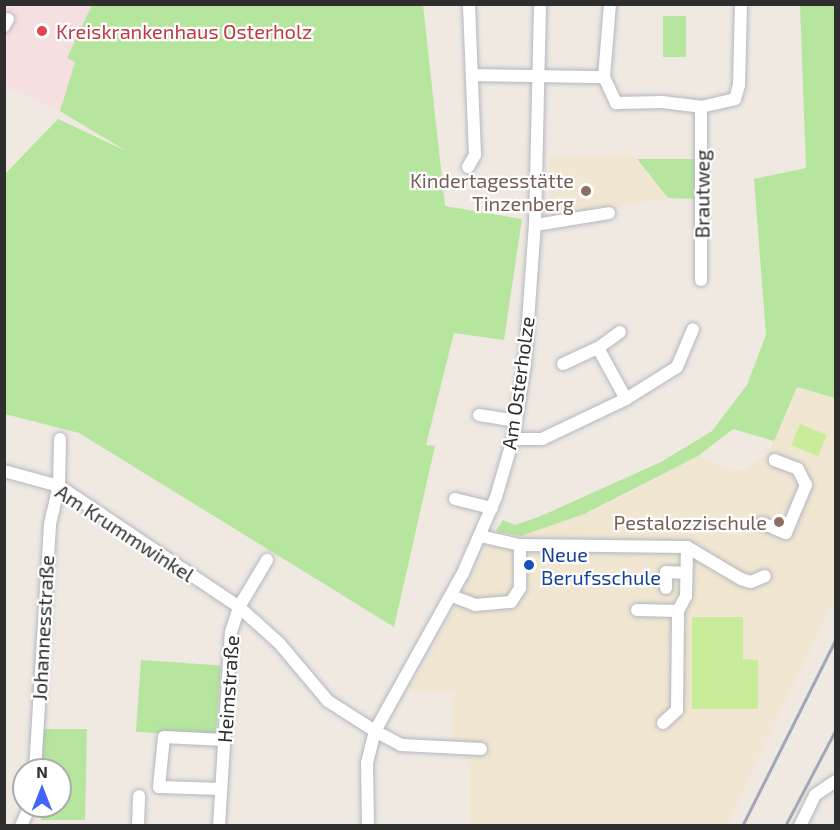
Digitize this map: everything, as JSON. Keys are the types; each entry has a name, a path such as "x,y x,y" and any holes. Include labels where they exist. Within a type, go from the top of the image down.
{"street":[{"path":"468,167 475,155 469,4"},
{"name":"Am Osterholze","path":"368,825 367,763 375,731 452,596 492,508 513,439 525,363 535,225 540,4"},
{"path":"610,4 604,77 616,104 662,102 701,107 721,105 735,99 739,85 741,4"},
{"path":"472,75 604,77"},
{"name":"Brautweg","path":"701,107 701,280"},
{"path":"535,225 609,213"},
{"path":"513,439 542,439 626,399 677,367 693,329"},
{"path":"563,364 598,348 620,332"},
{"path":"598,348 626,399"},
{"path":"479,415 516,421"},
{"name":"Johannesstraße","path":"36,758 50,524 58,486 60,439"},
{"path":"762,523 786,533 806,485 798,469 775,460"},
{"name":"Am Krummwinkel","path":"4,471 58,486 239,608 279,643 328,701 375,731 402,745 481,749"},
{"path":"455,499 492,508"},
{"path":"480,536 520,545 687,547 741,579 751,582 765,576"},
{"path":"452,596 475,605 511,602 520,588 520,545"},
{"path":"663,723 677,710 678,611 686,596 687,547"},
{"name":"Heimstraße","path":"219,825 231,632 239,608 267,560"},
{"path":"666,588 666,573 686,573"},
{"path":"637,610 678,611"},
{"path":"221,789 159,787 164,737 224,740"},
{"path":"800,825 815,795 836,781"},
{"path":"138,825 139,796"}],"shaded area":[{"name":"Kreiskrankenhaus Osterholz","path":"5,5 92,5 67,58 75,62 60,111 5,86"},
{"path":"630,153 668,198 575,215 574,209 549,208 550,157"},
{"path":"797,386 835,398 835,598 727,825 469,825 469,763 452,742 453,693 410,691 496,531 521,536 584,514 698,456 734,470 744,470 768,453"}],"green space":[{"path":"92,5 423,5 445,206 522,219 504,340 454,333 426,445 435,446 394,627 79,433 5,414 5,174 58,119 126,151 60,111 75,62 67,58"},
{"path":"800,5 835,5 835,398 797,387 774,441 733,429 698,456 584,514 521,536 496,531 503,520 515,525 541,516 661,462 712,431 747,385 766,335 754,179 806,168"},
{"path":"663,16 686,16 686,57 663,57"},
{"path":"637,159 697,159 698,199 668,198"},
{"path":"800,424 827,435 818,456 791,445"},
{"path":"692,617 743,617 743,659 758,660 758,709 692,709"},
{"path":"141,660 221,666 216,737 136,732"},
{"path":"42,729 87,729 85,820 41,820 41,818 72,818 72,758 42,758"}],"railway":[{"path":"742,826 836,638"},
{"path":"785,826 836,729"}],"place":[{"name":"Kreiskrankenhaus Osterholz","path":"42,31"},
{"name":"Kindertagesstätte Tinzenberg","path":"586,191"},
{"name":"Pestalozzischule","path":"779,522"},
{"name":"Neue Berufsschule","path":"529,565"}]}
